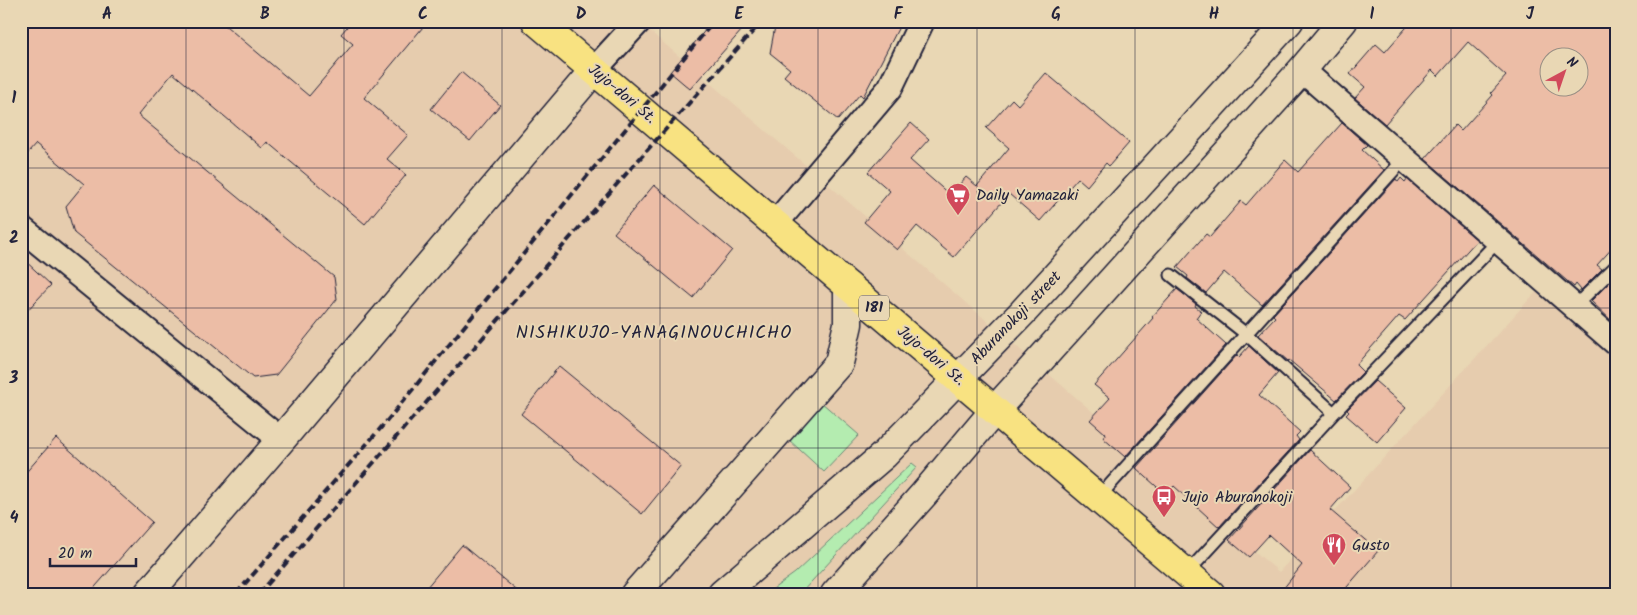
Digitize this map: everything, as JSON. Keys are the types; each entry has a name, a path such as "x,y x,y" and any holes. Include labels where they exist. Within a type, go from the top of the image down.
{"main road":[{"name":"Jujo-dori St.","path":"536,21 1211,594"}],"street":[{"path":"148,594 594,70 639,21"},
{"path":"775,224 890,88 922,21"},
{"name":"Aburanokoji street","path":"722,594 884,455 1030,305 1289,21"},
{"path":"835,594 924,494 994,411 1302,70 1343,21"},
{"path":"1302,70 1616,343"},
{"path":"21,228 281,440"},
{"path":"635,594 839,363 848,324 848,286"}],"lane":[{"path":"1098,498 1404,159"},
{"path":"1187,573 1334,413 1498,241"},
{"path":"1574,307 1616,266"},
{"path":"1171,275 1246,334 1334,413"}],"shaded area":[{"path":"21,21 638,21 1279,572 1536,292 1616,361 1616,594 21,594"}],"green space":[{"path":"821,402 859,435 824,472 788,439"},
{"path":"912,463 917,467 800,594 766,594 795,573"}],"building":[{"path":"21,21 220,21 309,96 353,44 341,34 352,21 428,21 364,98 408,135 387,159 406,175 365,224 267,142 262,148 173,73 138,115 334,277 337,299 276,375 253,378 74,233 66,206 84,184 36,144 21,161"},
{"path":"713,21 750,21 690,89 670,72"},
{"path":"776,21 902,21 863,97 860,94 838,120 784,76 790,69 770,53"},
{"path":"1412,21 1616,21 1616,244 1597,265 1602,269 1581,290 1576,284 1574,287 1425,159 1455,125 1461,131 1493,95 1491,93 1506,76 1468,42 1438,76 1432,70 1385,124 1355,98 1365,87 1350,74 1376,44 1385,52"},
{"path":"461,72 500,105 470,141 431,109"},
{"path":"1046,73 1129,143 1109,166 1106,163 1087,186 1078,178 1040,221 1009,194 954,257 917,226 897,250 864,222 890,191 868,172 911,123 929,139 910,160 950,195 966,177 977,186 1009,148 986,128 1012,99 1018,105"},
{"path":"1342,123 1367,145 1362,150 1384,170 1262,305 1224,272 1206,293 1187,278 1188,276 1177,267 1206,234 1210,237 1241,201 1246,205 1285,160 1298,172"},
{"path":"1401,178 1405,182 1407,179 1477,240 1405,320 1399,316 1356,365 1363,372 1336,400 1258,335 1275,317 1273,315 1396,179 1398,182"},
{"path":"654,185 732,250 693,298 614,233"},
{"path":"21,257 51,285 21,317"},
{"path":"1612,280 1616,284 1616,325 1591,301"},
{"path":"1177,289 1196,304 1195,306 1201,311 1196,318 1226,345 1125,457 1103,438 1106,434 1090,420 1110,398 1094,385"},
{"path":"1249,346 1278,373 1259,395 1300,432 1296,436 1299,440 1219,527 1174,486 1166,495 1136,468 1237,355 1239,357"},
{"path":"559,366 681,466 642,514 521,414"},
{"path":"1375,381 1406,408 1377,442 1346,415 1349,412 1347,410"},
{"path":"56,438 152,522 89,594 21,594 21,478"},
{"path":"1310,450 1350,487 1330,510 1378,551 1341,594 1279,594 1302,565 1269,535 1249,557 1229,540"},
{"path":"462,545 521,594 421,594"}],"railway":[{"path":"236,594 386,422 714,21"},
{"path":"259,594 762,21"}],"place":[{"name":"Daily Yamazaki","path":"958,216"},
{"name":"Jujo Aburanokoji","path":"1164,518"},
{"name":"Gusto","path":"1334,566"}],"district":[{"name":"NISHIKUJO-YANAGINOUCHICHO","path":"654,333"}]}
